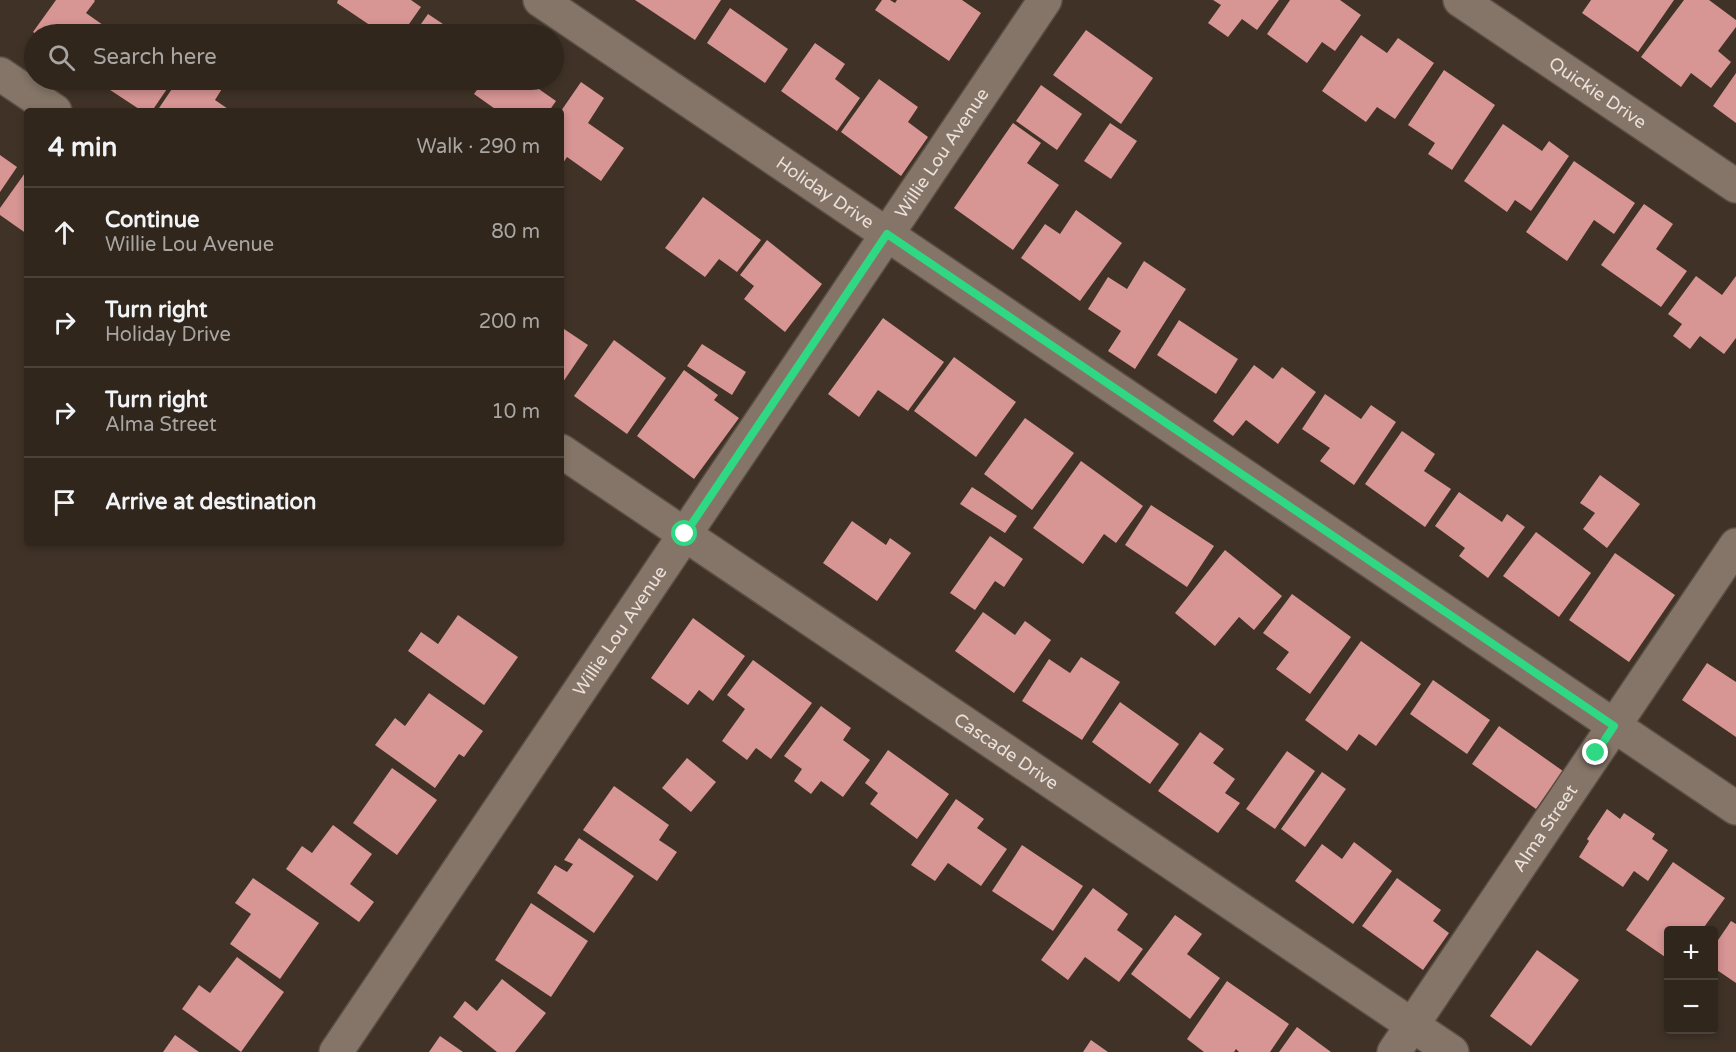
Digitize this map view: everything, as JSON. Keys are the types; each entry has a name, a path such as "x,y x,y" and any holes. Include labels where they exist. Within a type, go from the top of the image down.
{"street":[{"name":"Holiday Drive","path":"540,0 1736,808"},
{"name":"Willie Lou Avenue","path":"336,1052 1045,0"},
{"name":"Quickie Drive","path":"1460,0 1736,186"},
{"path":"0,74 51,108"},
{"name":"Cascade Drive","path":"564,453 1452,1052"},
{"name":"Alma Street","path":"1394,1052 1736,545"}],"building":[{"path":"56,0 94,0 86,13 102,24 39,24"},
{"path":"338,0 411,0 421,7 409,24 368,24 337,3"},
{"path":"635,0 721,0 695,40"},
{"path":"882,0 895,3 897,0 962,0 981,13 949,61 875,10"},
{"path":"1213,0 1279,0 1257,30 1242,19 1228,37 1208,23 1221,5"},
{"path":"1290,0 1340,0 1361,15 1335,51 1322,42 1307,63 1267,34"},
{"path":"1591,0 1674,0 1638,52 1582,13"},
{"path":"1684,0 1709,0 1736,20 1736,27 1718,51 1731,62 1711,88 1691,73 1681,87 1641,57"},
{"path":"730,8 788,49 765,83 707,43"},
{"path":"428,14 443,24 421,24"},
{"path":"1086,30 1153,78 1121,124 1053,75"},
{"path":"1361,35 1387,53 1398,38 1434,63 1395,119 1377,107 1366,122 1322,91"},
{"path":"815,43 845,64 835,79 860,98 837,131 781,91"},
{"path":"1444,70 1495,105 1452,170 1428,154 1435,143 1408,125"},
{"path":"1736,73 1736,123 1713,106"},
{"path":"879,79 918,107 908,122 928,137 901,176 841,132"},
{"path":"581,82 604,98 588,123 624,148 601,181 567,157 564,162 563,108"},
{"path":"1041,85 1082,114 1057,150 1016,121"},
{"path":"110,90 166,90 154,108 137,108"},
{"path":"171,90 221,90 215,100 227,108 159,108"},
{"path":"477,90 540,90 556,101 551,108 494,108 474,94"},
{"path":"1013,123 1041,143 1027,163 1059,185 1013,250 954,208"},
{"path":"1110,123 1137,141 1111,179 1084,161"},
{"path":"1503,124 1542,151 1549,141 1569,156 1531,211 1515,200 1507,212 1464,181"},
{"path":"0,155 17,167 0,192"},
{"path":"1574,161 1635,203 1614,234 1594,220 1567,261 1526,232"},
{"path":"24,174 24,232 0,215 0,208"},
{"path":"703,197 761,240 737,272 719,259 705,277 665,248"},
{"path":"1644,204 1673,224 1656,249 1687,271 1661,307 1601,265"},
{"path":"1076,210 1122,243 1080,301 1021,258 1045,224 1060,234"},
{"path":"767,240 822,284 785,332 744,299 754,286 740,275"},
{"path":"1144,261 1186,289 1135,369 1108,351 1121,331 1088,309 1108,277 1127,289"},
{"path":"1696,276 1722,295 1736,276 1736,338 1724,354 1700,336 1690,349 1673,336 1682,324 1668,314"},
{"path":"883,318 944,362 908,411 878,390 859,417 828,394"},
{"path":"1179,320 1238,359 1216,394 1157,355"},
{"path":"564,329 588,345 564,381"},
{"path":"614,340 666,378 627,434 574,396"},
{"path":"702,344 746,372 732,395 687,366"},
{"path":"954,357 1016,402 976,457 914,411"},
{"path":"1254,365 1273,379 1282,367 1316,392 1278,444 1246,420 1233,436 1213,421"},
{"path":"684,370 718,395 714,400 739,418 694,479 637,436"},
{"path":"1325,394 1361,419 1371,405 1396,422 1354,485 1320,461 1330,448 1302,429"},
{"path":"1025,418 1074,453 1032,510 984,474"},
{"path":"1402,431 1435,454 1424,471 1451,489 1425,527 1365,484"},
{"path":"1081,461 1143,506 1116,543 1104,534 1083,564 1033,528"},
{"path":"1600,475 1640,504 1607,548 1583,529 1595,513 1580,503"},
{"path":"972,487 1017,516 1005,533 960,504"},
{"path":"1459,492 1502,522 1507,514 1525,527 1488,578 1459,556 1465,548 1435,526"},
{"path":"1151,505 1214,546 1187,587 1125,545"},
{"path":"852,521 886,545 890,538 911,553 877,601 823,563"},
{"path":"1536,532 1591,573 1559,617 1503,576"},
{"path":"990,536 1023,559 1004,587 995,581 975,610 950,593"},
{"path":"1225,550 1282,596 1254,630 1239,617 1215,646 1175,613"},
{"path":"1615,553 1675,595 1629,662 1569,620"},
{"path":"1292,594 1351,637 1310,694 1276,669 1289,652 1263,633"},
{"path":"983,612 1015,635 1025,621 1051,640 1014,693 955,651"},
{"path":"458,615 518,657 484,705 408,651 421,632 438,644"},
{"path":"693,618 745,656 713,701 699,690 688,705 651,678"},
{"path":"1361,641 1421,684 1376,746 1359,734 1347,751 1305,720"},
{"path":"1081,657 1120,682 1082,740 1022,701 1049,659 1070,673"},
{"path":"753,660 812,703 771,759 756,748 747,760 722,741 745,709 727,695"},
{"path":"1707,663 1736,682 1736,737 1682,700"},
{"path":"1433,680 1490,720 1467,754 1410,714"},
{"path":"429,693 483,731 464,757 459,754 435,788 375,745 395,718 405,726"},
{"path":"1120,702 1179,744 1150,784 1092,742"},
{"path":"821,706 851,728 843,740 870,760 843,797 821,781 811,794 794,781 802,769 784,756"},
{"path":"1499,726 1563,771 1536,809 1472,764"},
{"path":"1200,732 1224,749 1213,763 1235,779 1225,793 1240,803 1218,833 1158,791"},
{"path":"888,750 949,794 917,839 870,804 878,793 865,783"},
{"path":"1287,751 1315,771 1275,829 1246,809"},
{"path":"687,758 716,782 691,812 662,788"},
{"path":"392,768 437,800 397,855 353,823"},
{"path":"1322,772 1346,789 1305,847 1281,829"},
{"path":"614,786 669,825 659,840 677,852 657,881 583,830"},
{"path":"956,799 984,819 977,828 1007,849 981,886 948,863 935,881 911,865"},
{"path":"1607,809 1620,819 1624,813 1655,834 1652,839 1668,850 1648,881 1634,871 1623,887 1579,857 1589,841 1587,839"},
{"path":"333,825 372,854 350,884 374,902 359,922 286,869 302,846 312,853"},
{"path":"579,838 634,876 594,933 537,893 555,865 567,872 573,864 564,860"},
{"path":"1354,842 1392,871 1353,924 1295,881 1322,844 1342,859"},
{"path":"1022,845 1083,886 1053,931 992,891"},
{"path":"1673,862 1725,898 1705,926 1664,926 1664,956 1626,930"},
{"path":"253,878 319,923 280,979 230,944 251,914 235,903"},
{"path":"1397,878 1441,910 1433,921 1449,933 1423,970 1362,926"},
{"path":"1093,888 1128,914 1117,930 1143,949 1119,982 1085,957 1068,980 1041,960"},
{"path":"531,903 588,941 551,997 495,960"},
{"path":"1175,915 1202,934 1187,954 1220,978 1190,1019 1131,974"},
{"path":"1731,921 1736,924 1736,983 1718,971 1718,940"},
{"path":"1537,950 1579,980 1531,1046 1490,1016"},
{"path":"237,957 284,992 241,1052 182,1009 199,985 210,993"},
{"path":"502,979 546,1013 515,1052 497,1052 453,1017 465,1001 477,1011"},
{"path":"1227,981 1289,1024 1270,1052 1239,1052 1236,1049 1234,1052 1204,1052 1187,1039"},
{"path":"1297,1027 1331,1052 1279,1052"},
{"path":"175,1035 199,1052 163,1052"},
{"path":"440,1036 463,1052 429,1052"},
{"path":"1091,1040 1108,1052 1083,1052"}],"route":[{"path":"685,534 887,234 1614,726 1596,753"}]}
